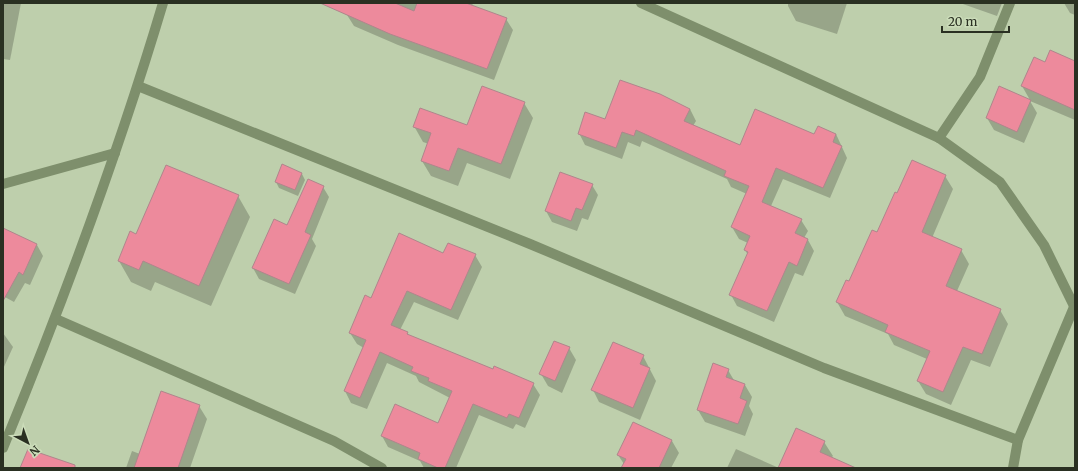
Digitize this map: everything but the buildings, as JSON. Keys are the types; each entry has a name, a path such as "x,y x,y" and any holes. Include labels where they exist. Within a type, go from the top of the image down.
{"street":[{"path":"3,448 56,319 138,86 163,3"},
{"path":"641,3 939,138 1000,182 1044,245 1075,307 1018,440 1013,468"},
{"path":"939,138 980,77 1010,3"},
{"path":"138,86 530,244 824,368 1018,440"},
{"path":"3,184 115,153"},
{"path":"56,319 334,441 382,468"}]}
